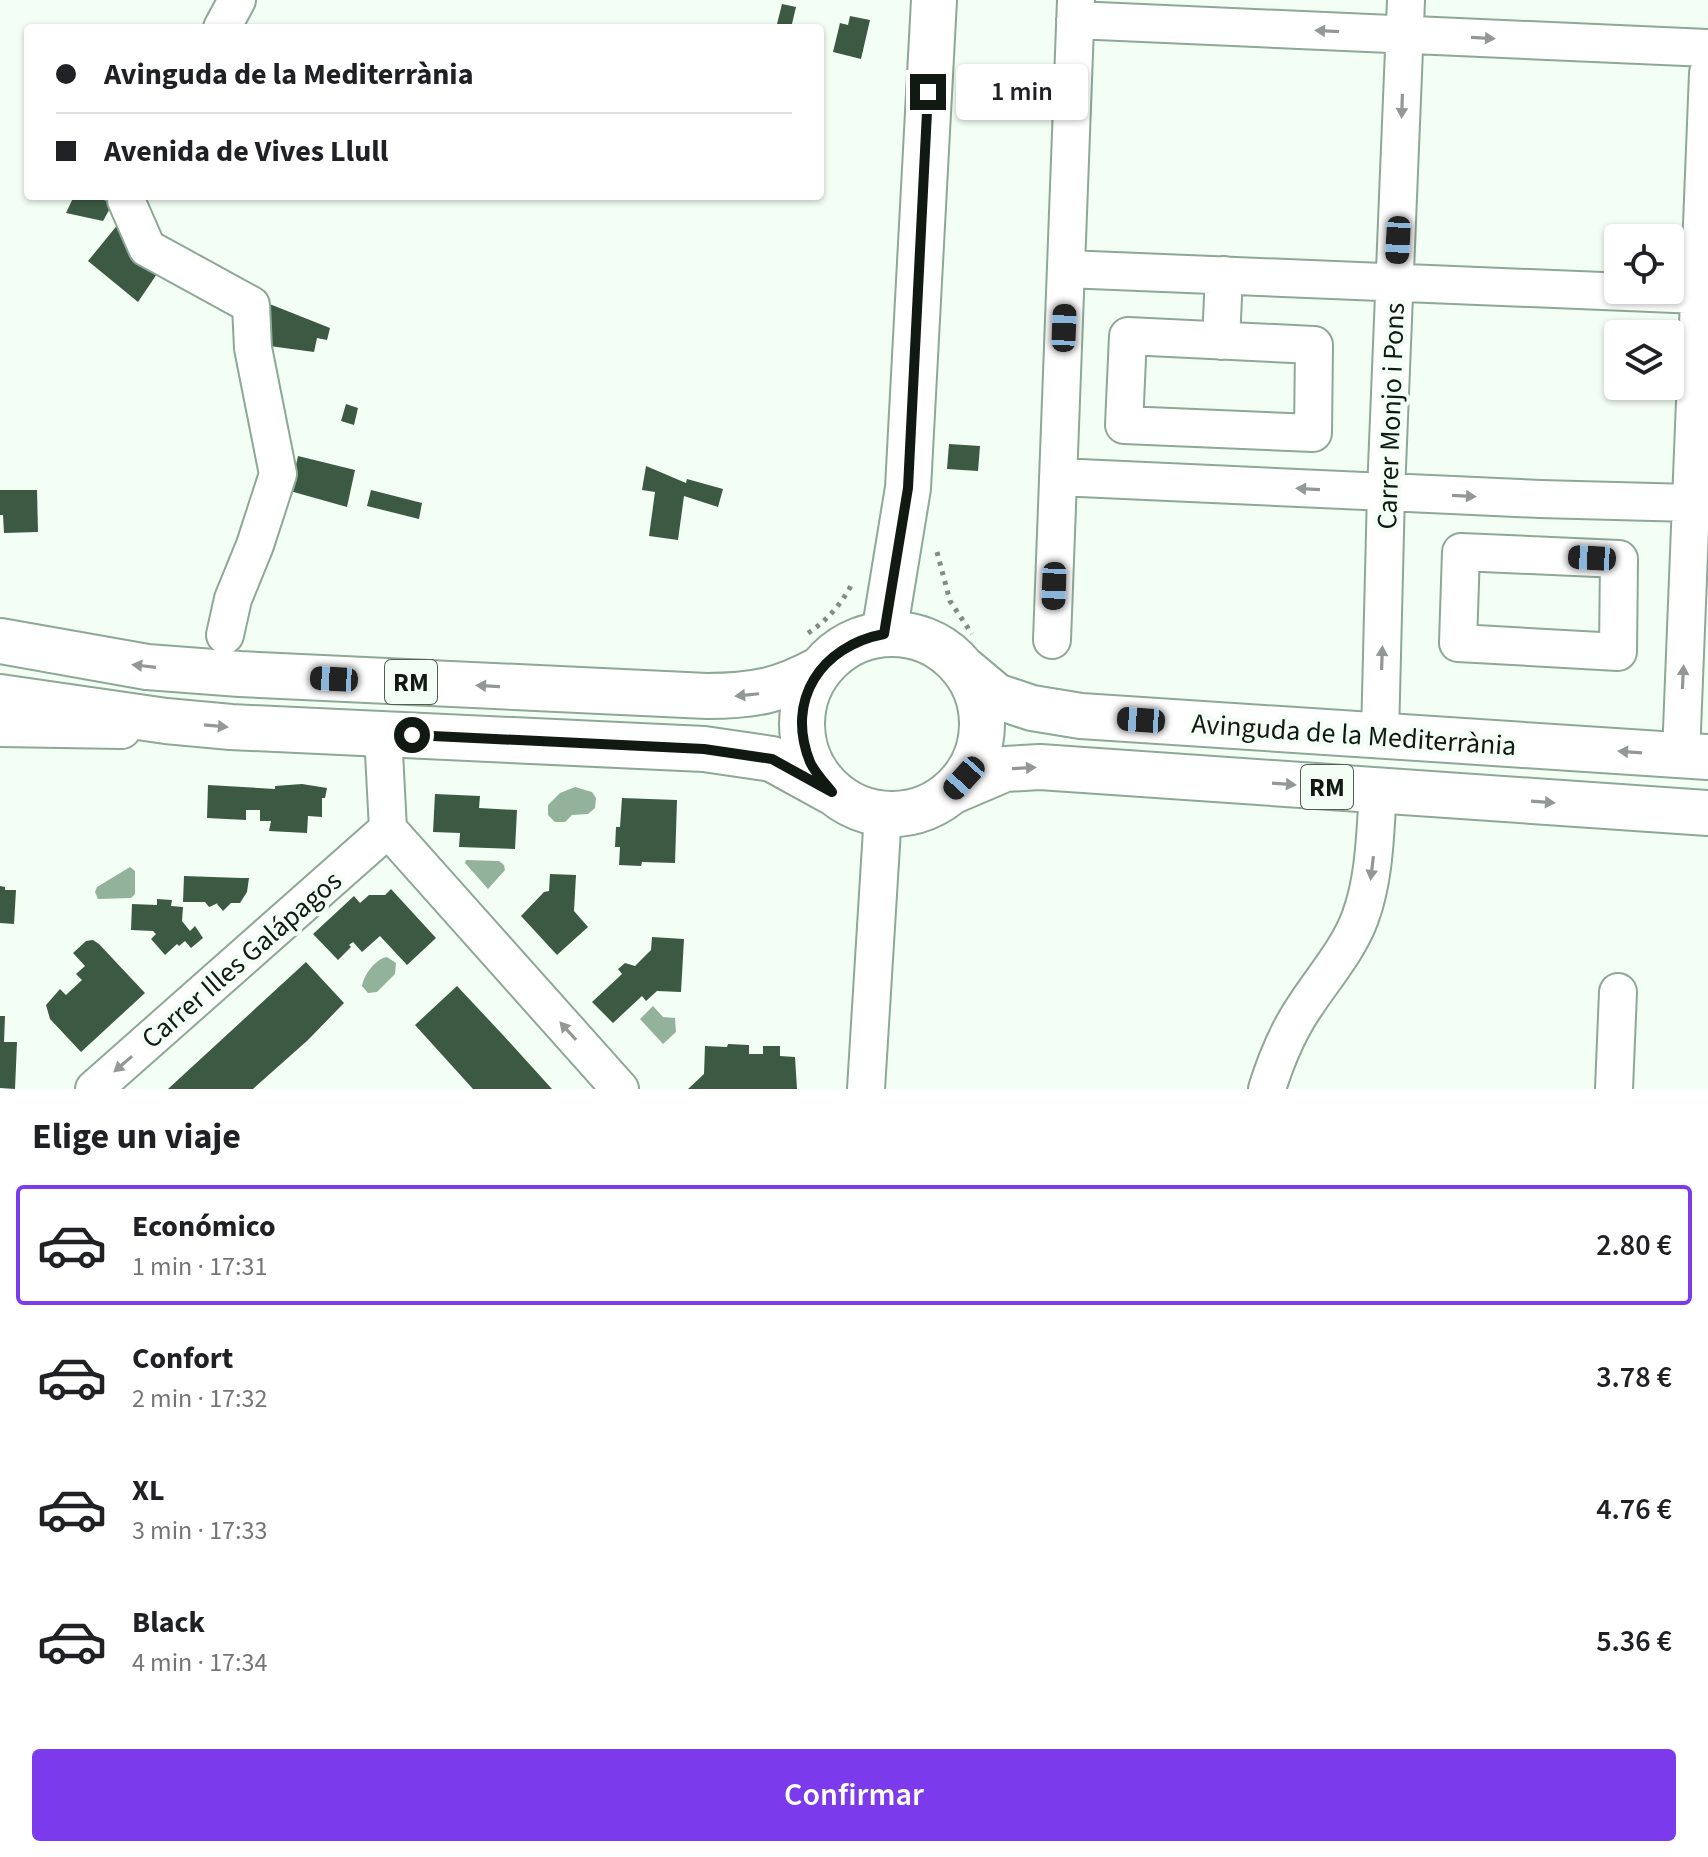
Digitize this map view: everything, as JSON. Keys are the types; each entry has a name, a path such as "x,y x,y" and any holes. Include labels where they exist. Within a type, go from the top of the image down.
{"main road":[{"path":"884,634 908,488 934,0"},
{"name":"RM","path":"0,697 166,721 741,753 772,759 856,807 901,813 919,809 951,792 974,762 982,724 980,705 965,670 937,646 920,638 884,634 848,645 833,655 820,669 805,699 802,733 811,765 832,792"},
{"name":"RM","path":"0,641 147,667 707,696 767,693 820,669"},
{"name":"Avinguda de la Mediterrània","path":"965,670 996,696 1053,713 1695,756"},
{"name":"Avinguda de la Mediterrània","path":"951,792 1005,769 1040,767 1708,813"}],"street":[{"path":"224,24 237,0"},
{"path":"1052,640 1075,10 1406,17 1708,48"},
{"name":"Carrer Monjo i Pons","path":"1380,736 1386,492 1406,17"},
{"path":"1695,756 1691,503 1708,73"},
{"path":"126,200 147,248 251,305 253,348 278,474 255,545 233,599 225,635"},
{"path":"1066,269 1699,295"},
{"path":"1221,341 1224,275"},
{"path":"1128,336 1221,341 1314,345 1313,433 1124,425 1128,336"},
{"path":"1058,477 1691,503"},
{"path":"1539,555 1540,499"},
{"path":"1461,552 1539,555 1619,559 1618,652 1458,643 1461,552"},
{"path":"0,728 119,731 166,721"},
{"path":"383,734 388,829 620,1089"},
{"path":"1267,1089 1277,1058 1304,1008 1335,965 1360,919 1372,875 1378,791"},
{"path":"866,1089 883,813"},
{"name":"Carrer Illes Galápagos","path":"94,1089 388,829"},
{"path":"1614,1089 1618,992"}],"shaded area":[{"path":"575,787 592,792 596,798 595,808 588,814 572,815 565,822 555,822 548,815 548,805 560,793"},
{"path":"466,860 499,861 505,870 488,889 465,863"},
{"path":"130,867 135,871 135,894 131,898 98,899 95,892 97,887"},
{"path":"387,957 396,963 395,974 377,992 368,993 362,986 365,977 374,964"},
{"path":"653,1006 663,1017 675,1018 676,1032 663,1044 640,1019"}],"building":[{"path":"782,4 796,7 792,24 777,24"},
{"path":"850,16 870,20 861,59 833,52 840,23 848,25"},
{"path":"72,200 113,203 103,221 66,213"},
{"path":"119,223 163,265 138,302 88,261"},
{"path":"262,301 330,328 327,340 317,338 314,352 262,345"},
{"path":"346,404 358,408 354,425 341,421"},
{"path":"949,444 980,446 978,471 947,469"},
{"path":"298,456 355,470 347,507 290,491"},
{"path":"646,466 686,483 687,479 723,489 718,507 684,496 678,540 649,536 655,492 642,490"},
{"path":"0,490 37,490 38,532 4,533"},
{"path":"371,490 422,503 419,519 367,506"},
{"path":"302,784 327,788 325,798 322,798 322,817 308,816 307,833 269,831 271,821 260,821 260,810 246,810 246,820 207,818 208,785 275,789 275,786"},
{"path":"435,794 480,796 479,808 517,810 515,849 459,847 460,833 433,832"},
{"path":"622,798 677,800 675,863 619,865 620,847 615,847"},
{"path":"550,874 576,875 574,911 588,927 557,955 521,916 544,892 549,891"},
{"path":"184,876 249,878 247,892 240,903 231,903 223,911 218,903 209,907 205,902 183,902"},
{"path":"0,886 5,890 16,890 14,924 0,923"},
{"path":"391,889 436,938 407,965 380,936 362,952 353,942 338,960 313,934 354,896 360,903 369,895 385,895"},
{"path":"157,899 172,900 171,906 183,907 182,921 190,931 195,926 203,938 191,948 185,941 179,946 177,944 165,955 151,939 156,934 153,931 131,930 132,904 157,905"},
{"path":"652,937 684,939 681,992 657,991 646,1001 642,996 613,1023 592,1002 622,974 618,969 625,963 635,966 651,950"},
{"path":"93,940 145,993 81,1052 50,1019 46,1005 60,989 66,995 82,980 76,974 85,966 73,953 86,941"},
{"path":"306,962 344,1003 308,1040 253,1089 168,1089"},
{"path":"457,986 552,1089 473,1089 415,1025"},
{"path":"0,1016 5,1016 4,1042 17,1042 15,1089 0,1088"},
{"path":"728,1044 749,1045 749,1054 763,1054 763,1046 780,1046 780,1056 795,1057 797,1089 688,1089 704,1074 705,1046 727,1047"}],"route":[{"path":"412,735 741,753 772,759 832,792 811,765 806,749 802,733 805,699 820,669 833,655 848,645 884,634 908,488 928,92"}]}
